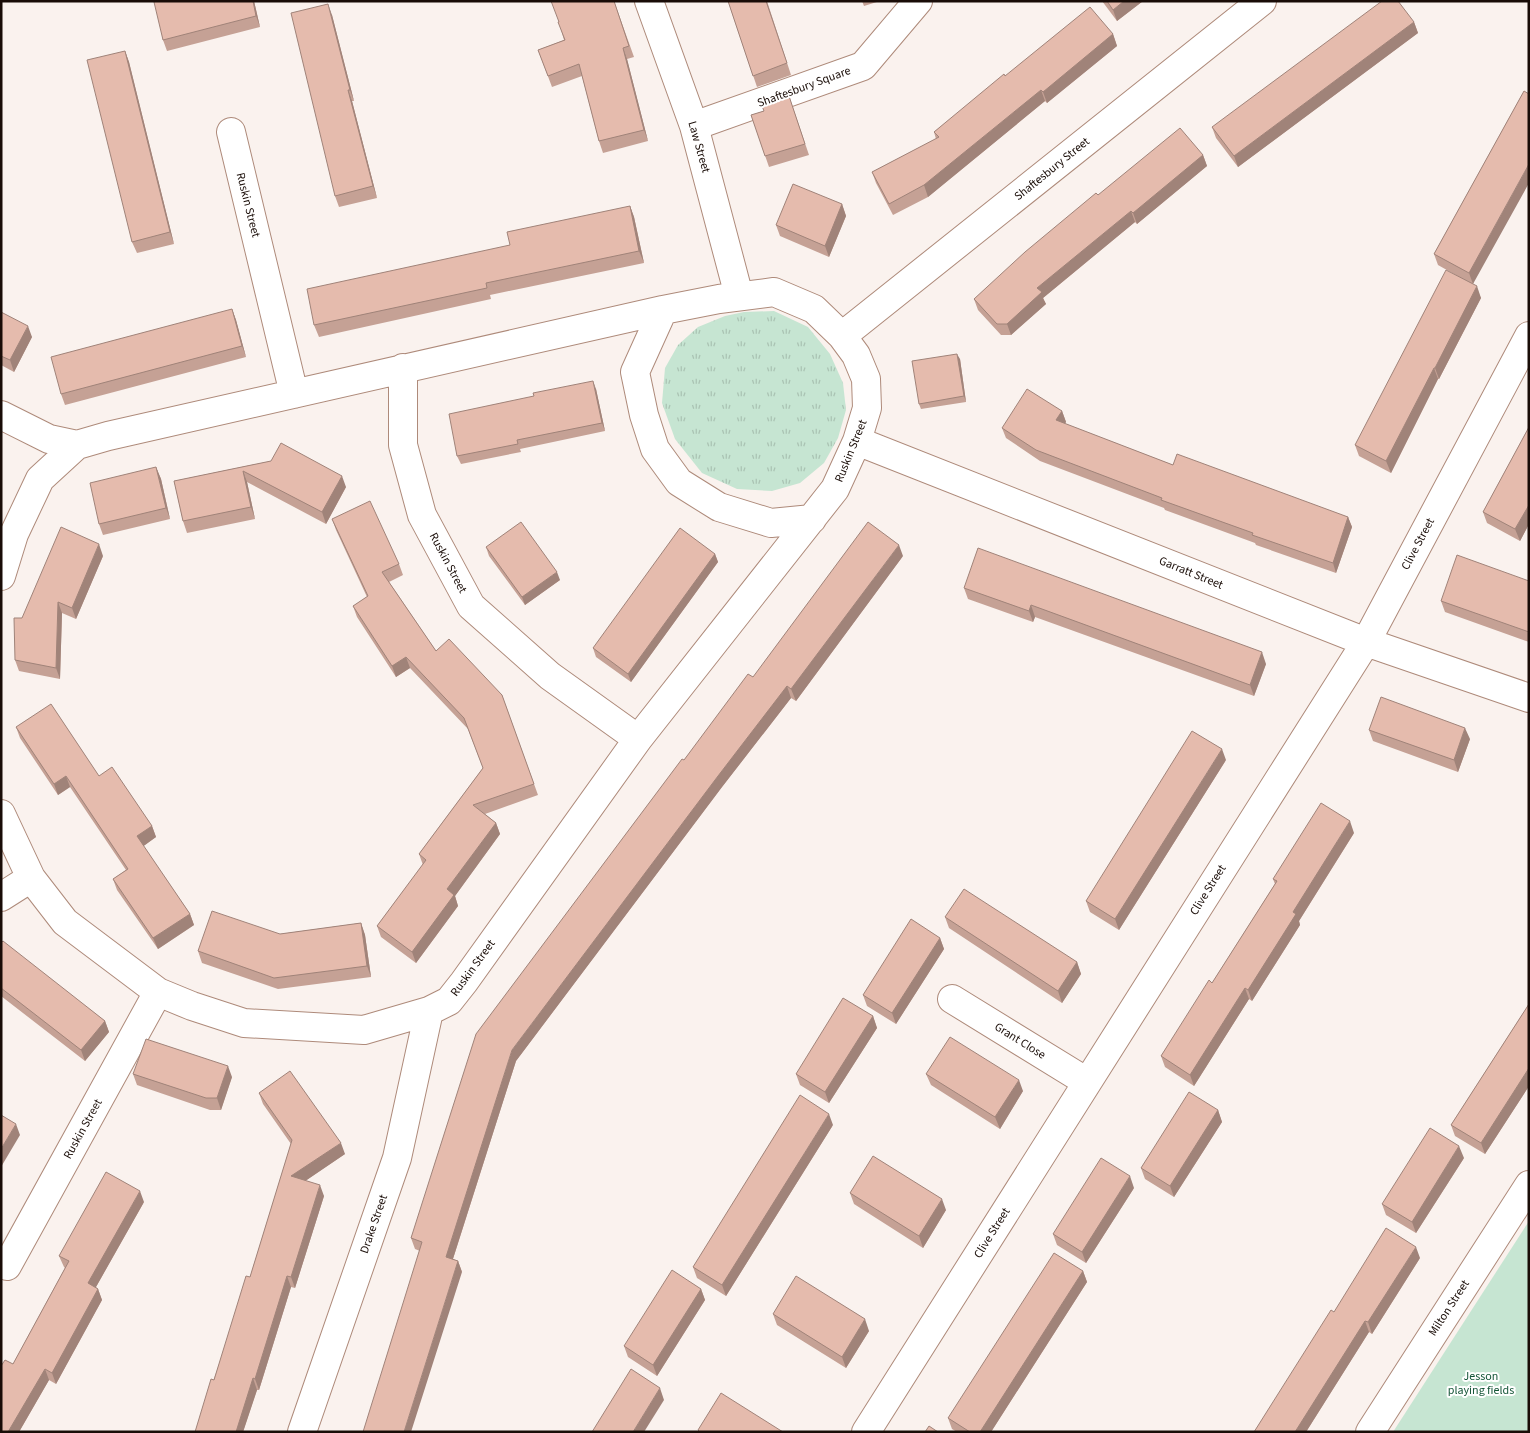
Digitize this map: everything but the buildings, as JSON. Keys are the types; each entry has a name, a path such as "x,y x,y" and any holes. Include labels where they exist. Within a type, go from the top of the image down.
{"street":[{"name":"Law Street","path":"649,1 694,126 739,296"},
{"name":"Shaftesbury Square","path":"694,126 863,66 918,1"},
{"name":"Shaftesbury Street","path":"842,336 1262,1"},
{"name":"Ruskin Street","path":"230,132 294,394"},
{"name":"Ruskin Street","path":"1,576 14,534 40,478 77,445 108,436 403,368 663,310 739,296 774,292 814,309 842,336 856,355 866,379 867,408 857,440 836,489 638,739 449,1001 429,1011 364,1030 244,1023 192,1006 158,992 65,922 31,878 1,814"},
{"path":"663,310 635,372 644,415 656,449 679,482 719,507 771,523 812,519"},
{"name":"Clive Street","path":"866,1432 1366,642 1529,336"},
{"name":"Ruskin Street","path":"403,368 404,445 422,515 471,606 550,676 638,739"},
{"path":"1,415 49,439 77,445"},
{"name":"Garratt Street","path":"857,440 1366,642 1529,698"},
{"path":"1,897 31,878"},
{"name":"Ruskin Street","path":"7,1266 158,992"},
{"name":"Grant Close","path":"952,999 1087,1082"},
{"name":"Drake Street","path":"302,1432 397,1158 429,1011"},
{"name":"Milton Street","path":"1370,1432 1529,1185"}],"green space":[{"path":"774,311 808,327 830,354 843,383 846,410 838,438 824,463 800,483 772,491 737,489 702,473 675,439 662,403 665,368 678,345 698,327 725,316 744,312"},
{"name":"Jesson playing fields","path":"1529,1221 1529,1432 1393,1432"}]}
